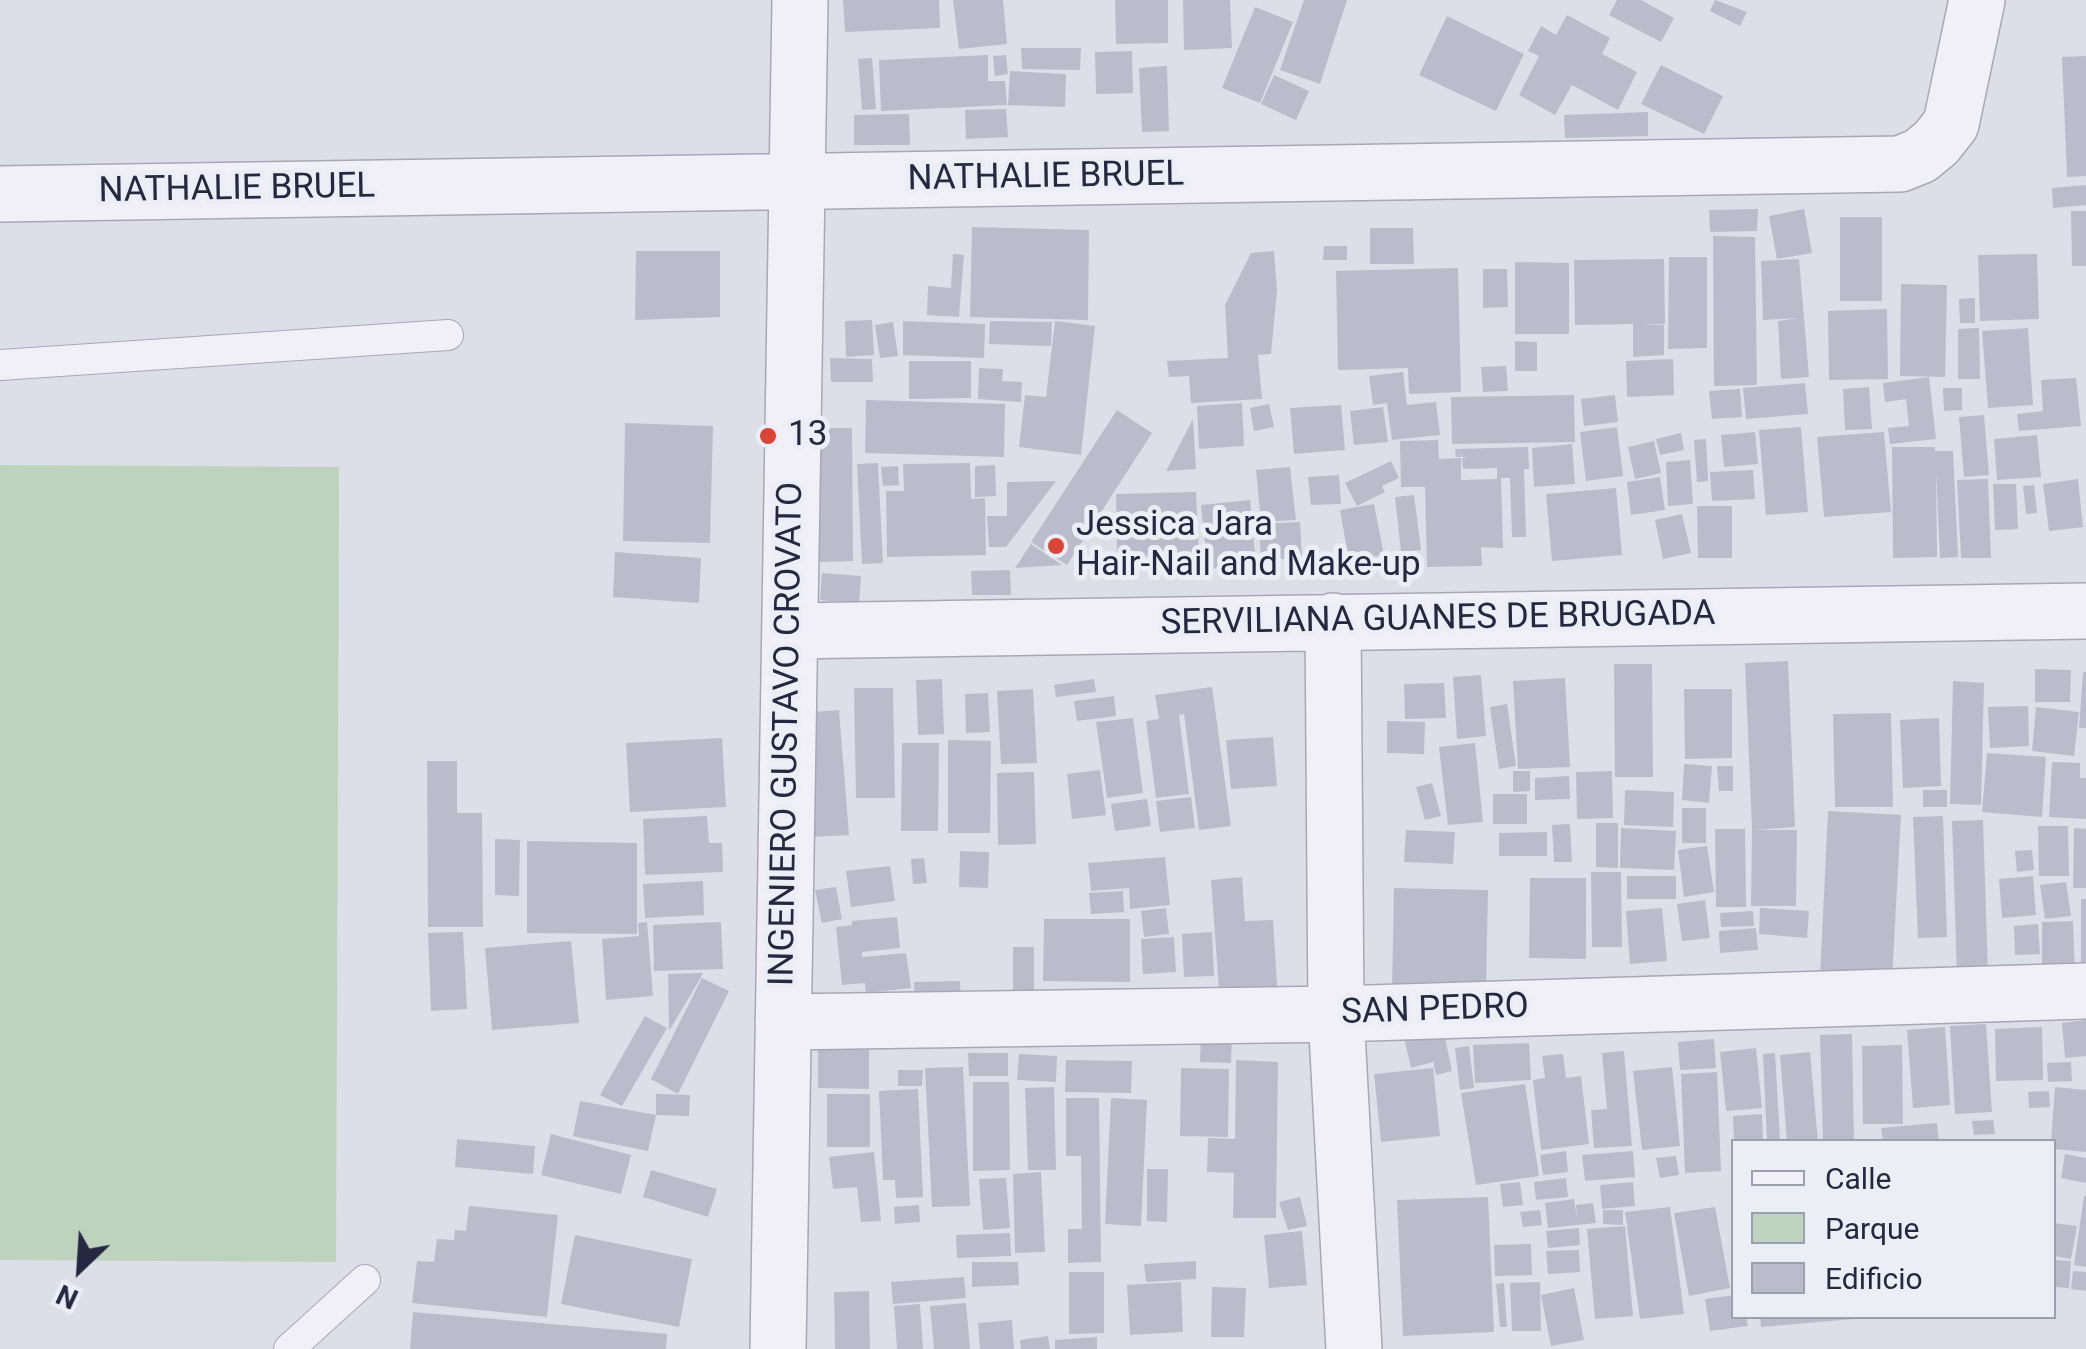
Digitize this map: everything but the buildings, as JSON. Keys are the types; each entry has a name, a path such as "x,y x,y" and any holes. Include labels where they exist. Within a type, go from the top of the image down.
{"street":[{"name":"INGENIERO GUSTAVO CROVATO","path":"778,1349 800,0"},
{"name":"NATHALIE BRUEL","path":"0,194 1900,164 1920,156 1950,124 1976,0"},
{"name":"SERVILIANA GUANES DE BRUGADA","path":"790,630 2086,612"},
{"path":"1333,620 1336,1014 1354,1349"},
{"name":"SAN PEDRO","path":"784,1022 1336,1014 2086,991"}],"lane":[{"path":"0,365 448,336"},
{"path":"290,1349 365,1280"}],"green space":[{"path":"0,465 339,467 336,1262 0,1260"}],"place":[{"name":"13","path":"768,436"},
{"name":"Jessica Jara Hair-Nail and Make-up","path":"1056,546"}]}
